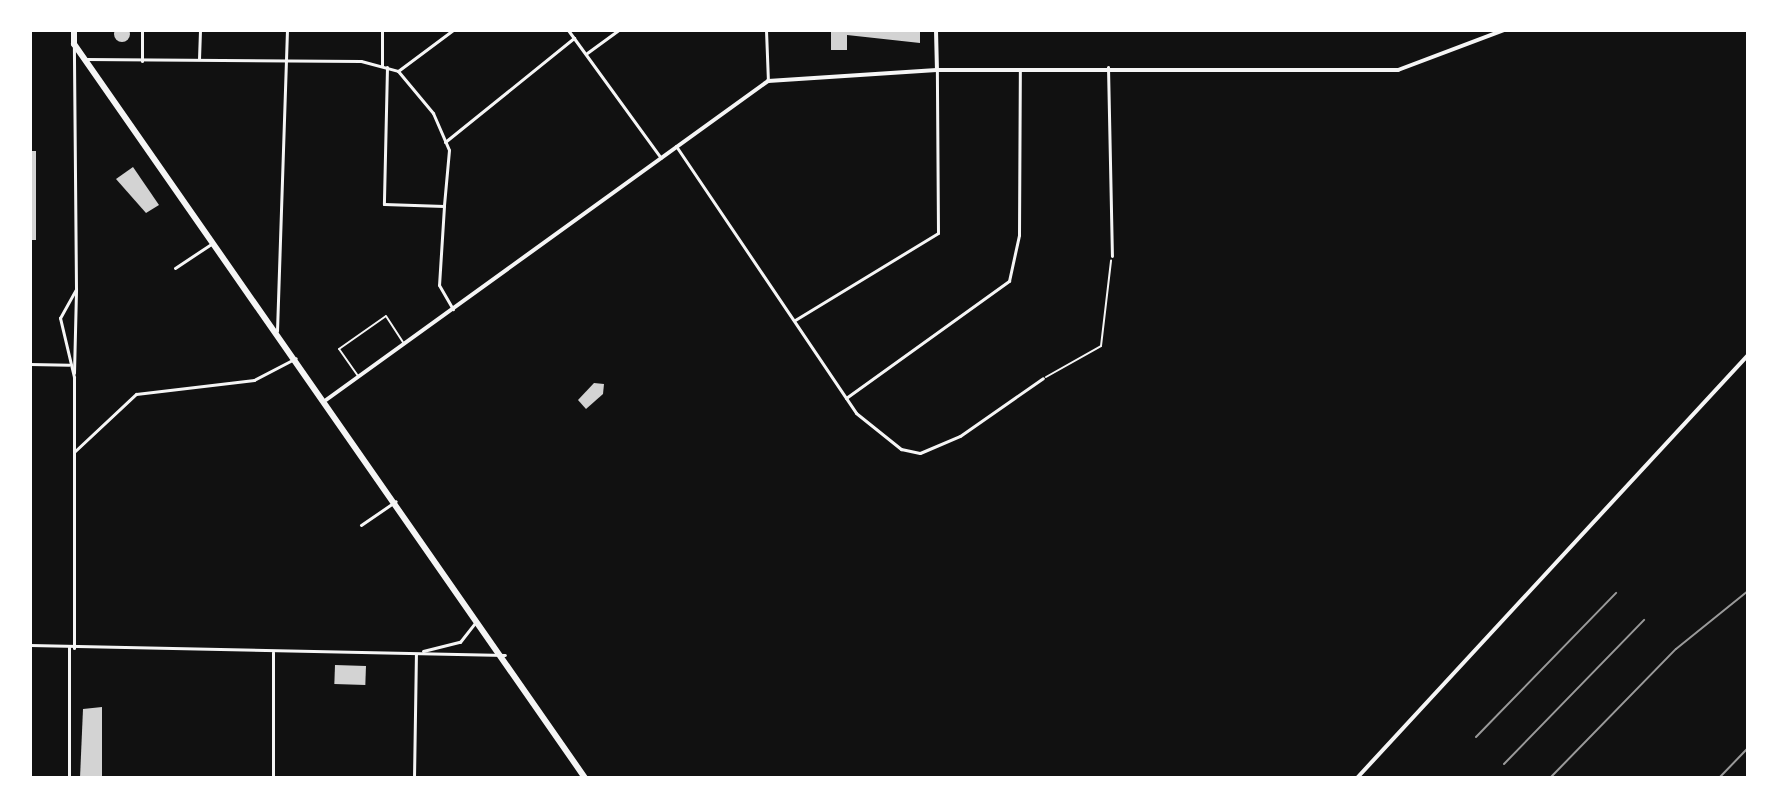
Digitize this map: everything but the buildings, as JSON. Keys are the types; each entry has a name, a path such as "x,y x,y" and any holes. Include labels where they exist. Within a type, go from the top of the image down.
{"highway":[{"path":"74,30 74,44 473,608 585,778"}],"street":[{"path":"142,30 142,61"},
{"path":"199,59 200,30"},
{"path":"277,331 287,30"},
{"path":"382,30 385,66 384,204 444,206"},
{"path":"398,71 453,30"},
{"path":"568,30 661,158"},
{"path":"587,53 619,30"},
{"path":"766,30 768,81"},
{"path":"795,320 938,233 936,30"},
{"path":"326,400 768,81 937,70 1108,67 1398,70 1504,30"},
{"path":"445,142 574,38"},
{"path":"69,778 76,289 74,44"},
{"path":"85,59 287,60 385,66 398,71 433,113 451,164 444,206 439,285 453,309"},
{"path":"1108,67 1112,256"},
{"path":"846,398 1009,281 1019,235 1020,70"},
{"path":"676,146 846,398 868,425 920,453 1043,378"},
{"path":"175,268 214,242"},
{"path":"74,377 69,365 60,309 76,289"},
{"path":"1357,778 1748,355"},
{"path":"74,452 129,396 254,380 296,358"},
{"path":"30,364 69,365"},
{"path":"361,525 396,501"},
{"path":"416,653 469,637 473,608"},
{"path":"30,645 505,655"},
{"path":"273,652 273,778"},
{"path":"414,778 416,653"}],"lane":[{"path":"358,377 339,349 386,316 405,344"}],"path":[{"path":"1043,378 1101,346 1112,256"}],"railway":[{"path":"1550,778 1676,649 1748,591"},
{"path":"1476,737 1616,593"},
{"path":"1504,764 1644,620"},
{"path":"1719,778 1748,748"}]}
